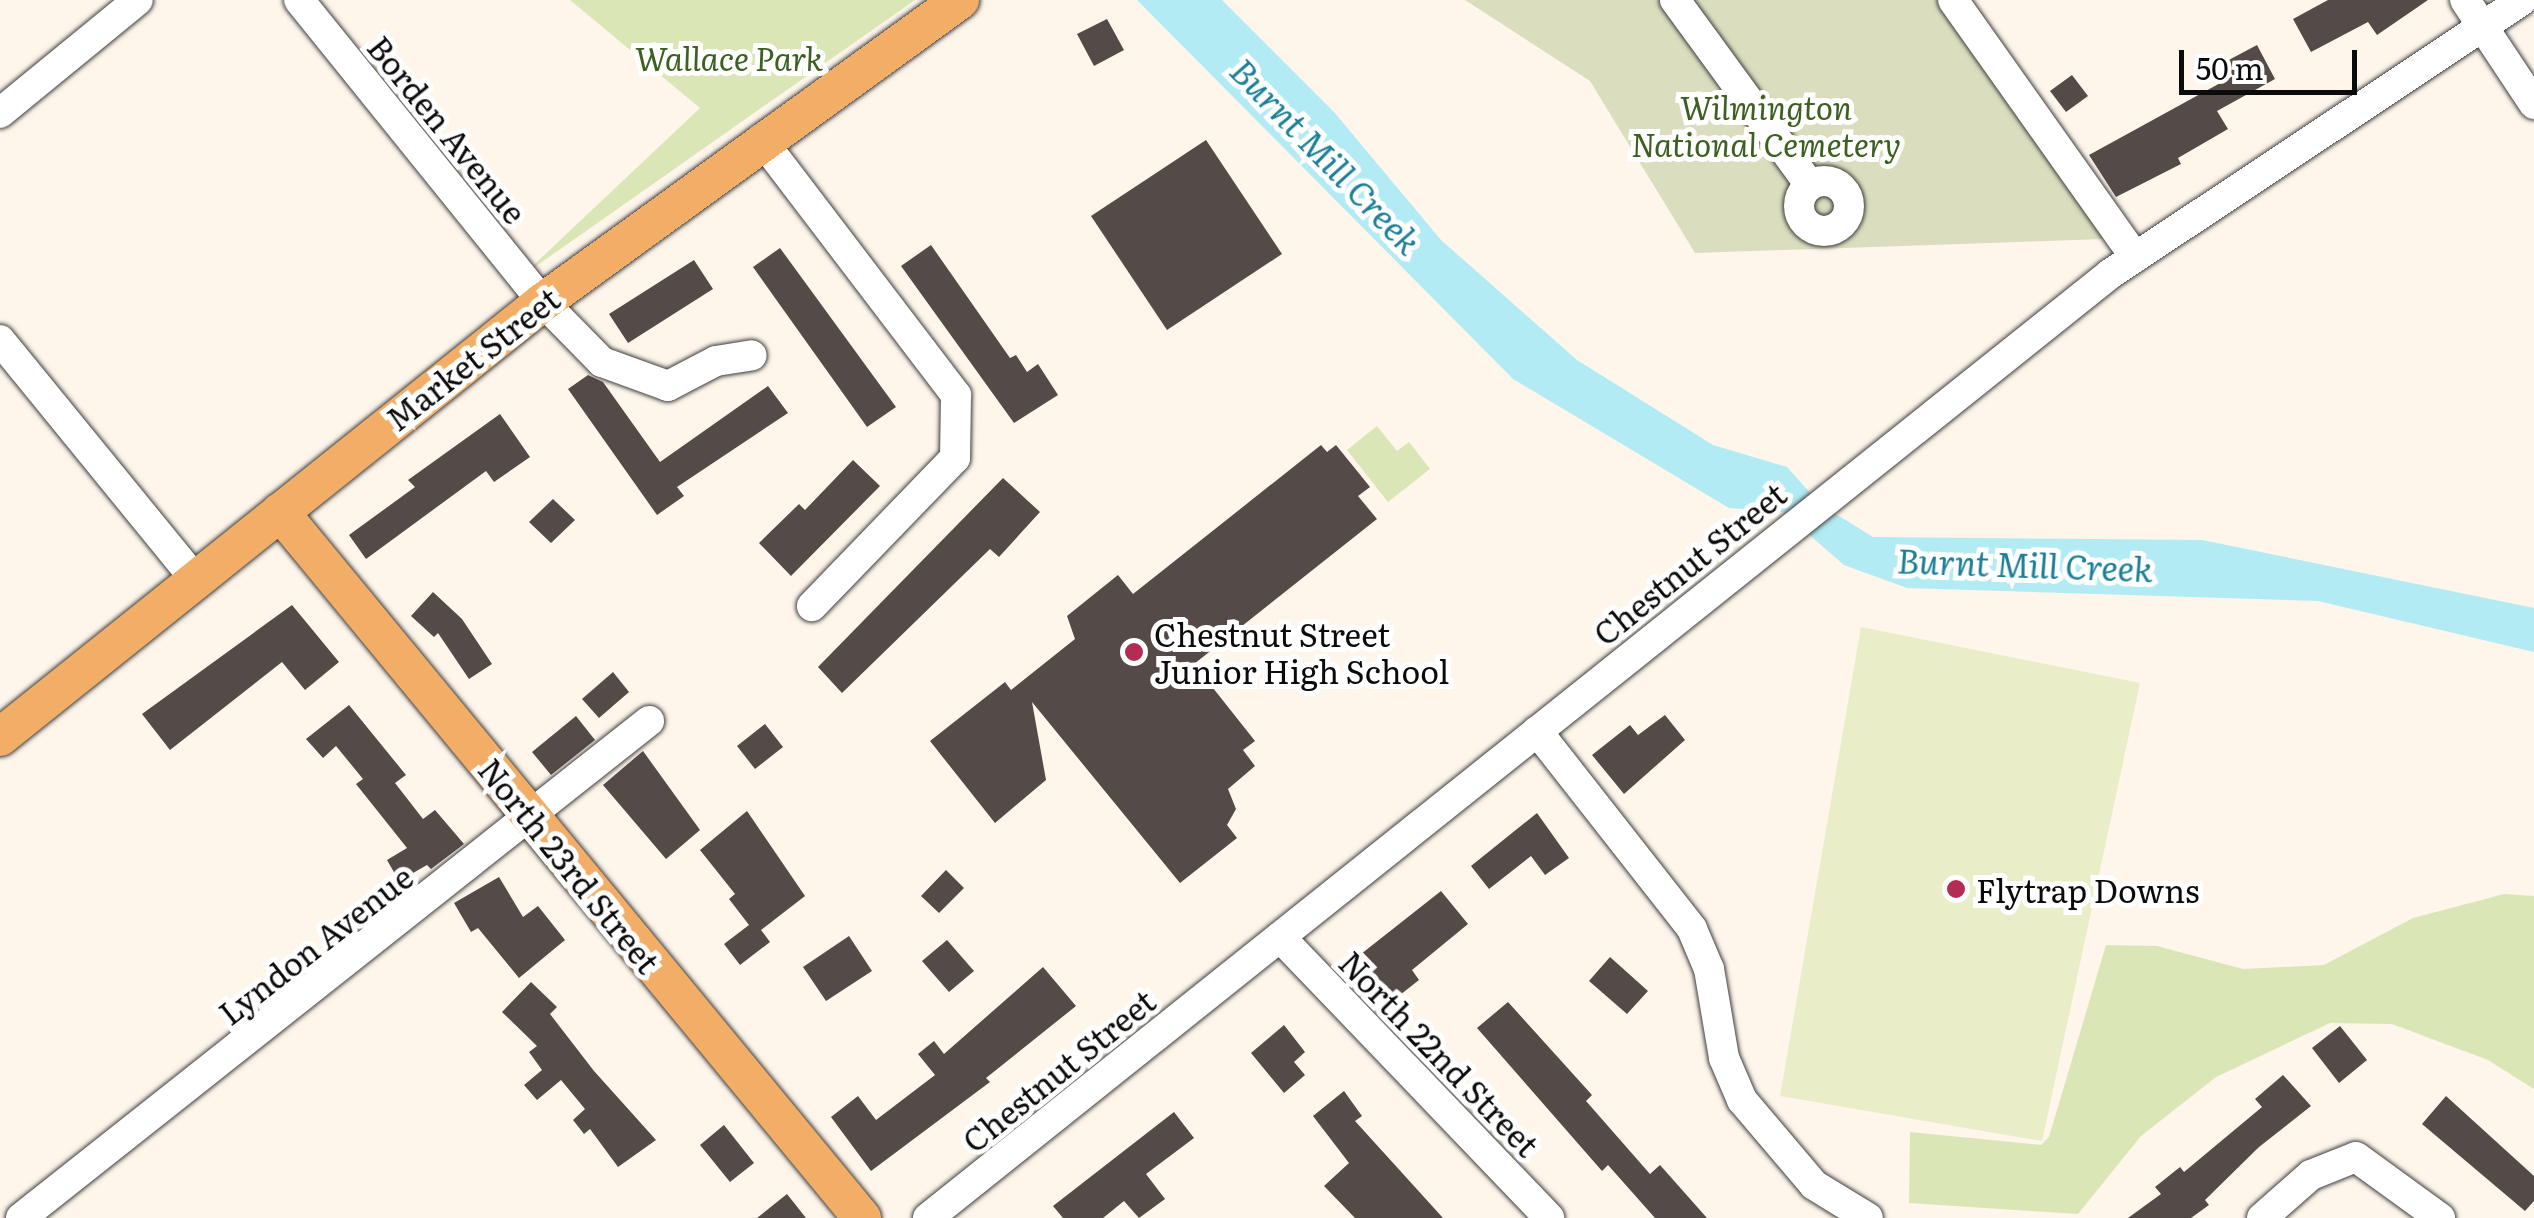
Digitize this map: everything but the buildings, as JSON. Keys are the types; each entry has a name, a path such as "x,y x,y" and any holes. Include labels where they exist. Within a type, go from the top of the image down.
{"main road":[{"name":"Market Street","path":"0,737 542,302 762,139 960,0"},
{"name":"North 23rd Street","path":"280,512 862,1218"}],"street":[{"path":"0,113 138,0"},
{"name":"Borden Avenue","path":"299,0 542,302 602,362 668,386 716,361 752,355"},
{"path":"1675,0 1810,185"},
{"path":"1953,0 2135,256"},
{"path":"2466,0 2534,104"},
{"name":"Chestnut Street","path":"928,1218 1778,536 2135,256 2522,0"},
{"path":"762,139 956,395 956,458 812,606"},
{"path":"0,340 194,578"},
{"name":"Lyndon Avenue","path":"21,1218 532,818 648,721"},
{"path":"1537,731 1692,928 1709,969 1724,1058 1742,1100 1814,1185 1868,1218"},
{"name":"North 22nd Street","path":"1280,936 1549,1218"},
{"path":"2262,1218 2339,1159 2374,1166 2440,1218"}],"green space":[{"name":"Wallace Park","path":"570,0 915,0 522,276 700,108"},
{"name":"Wilmington National Cemetery","path":"1465,0 1941,0 2110,232 2104,239 1695,253 1590,81"},
{"path":"1377,426 1397,451 1409,442 1430,469 1388,502 1347,450"},
{"name":"Flytrap Downs","path":"1861,627 2140,683 2042,1141 1780,1096"},
{"path":"2504,894 2534,896 2534,1089 2488,1060 2392,1024 2330,1023 2216,1077 2141,1136 2078,1214 1909,1203 1910,1132 2041,1145 2049,1137 2106,945 2157,946 2243,969 2324,965 2413,918"}],"water":[{"name":"Burnt Mill Creek","path":"1137,0 1222,0 1334,112 1441,240 1577,360 1713,445 1787,467 1820,504 1873,537 2202,540 2534,608 2534,652 2318,601 1907,588 1844,565 1783,512 1729,508 1513,379"}],"place":[{"name":"Chestnut Street Junior High School","path":"1134,652"},
{"name":"Flytrap Downs","path":"1956,889"}]}
